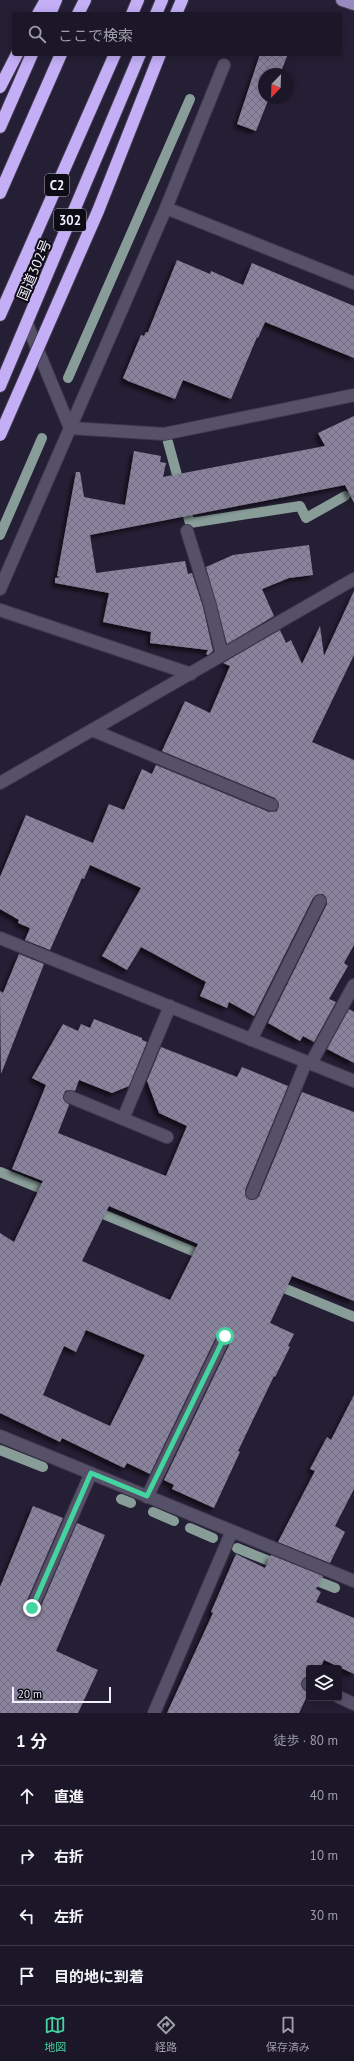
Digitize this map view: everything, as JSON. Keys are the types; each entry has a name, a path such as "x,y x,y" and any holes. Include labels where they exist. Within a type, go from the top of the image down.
{"highway":[{"path":"39,12 46,0"},
{"path":"51,12 56,0"},
{"path":"79,12 85,0"},
{"path":"133,12 138,0"},
{"path":"157,12 162,0"},
{"path":"177,12 182,0"},
{"path":"0,87 16,56"},
{"path":"0,127 31,56"},
{"path":"0,193 60,56"},
{"name":"C2","path":"0,315 113,56"},
{"name":"国道302号","path":"0,386 139,56"},
{"path":"0,435 98,211 159,56"}],"main road":[{"path":"342,0 354,4"}],"street":[{"path":"0,589 166,208 224,65"},
{"path":"166,208 354,283"},
{"path":"27,324 70,428"},
{"path":"70,428 164,434 354,394"},
{"path":"187,531 210,605 222,655"},
{"path":"0,783 354,579"},
{"path":"0,610 191,674"},
{"path":"92,730 272,805"},
{"path":"251,1040 320,900"},
{"path":"0,938 354,1081"},
{"path":"252,1193 309,1063 354,985"},
{"path":"123,1119 170,1006"},
{"path":"70,1097 167,1137"},
{"path":"147,1496 225,1336"},
{"path":"0,1436 354,1581"},
{"path":"32,1608 91,1473"},
{"path":"154,1713 232,1531"},
{"path":"342,1698 354,1704"}],"building":[{"path":"259,56 287,56 282,68 258,68 258,104 267,104 256,131 237,124"},
{"path":"177,260 210,274 211,271 243,285 252,263 354,306 354,358 265,322 258,338 257,337 231,399 183,380 175,399 128,381 123,378 141,335 144,336 146,332 148,332"},
{"path":"354,416 354,503 345,485 90,535 96,573 185,561 188,574 192,573 203,607 213,651 208,655 206,654 208,650 150,643 151,632 103,622 109,593 55,583 55,578 61,577 57,576 76,472 80,472 84,497 125,505 134,451 161,456 160,462 166,463 163,477 325,446 318,433"},
{"path":"309,545 313,575 289,578 262,589 274,616 227,644 206,567 233,555"},
{"path":"354,591 354,655 312,742 354,760 354,945 344,963 348,966 329,999 336,1002 314,1042 303,1036 300,1041 268,1023 327,904 326,897 323,894 316,895 313,898 254,1016 229,1002 227,1008 200,996 206,982 141,947 127,970 102,956 141,888 90,865 84,879 82,878 50,950 25,940 30,928 18,923 19,920 0,909 0,877 26,815 93,843 109,804 124,810 142,769 152,774 156,765 269,812 277,811 279,804 275,798 162,751 185,701 210,713 230,666 223,663 280,630 286,643 291,640 302,664 320,626 324,656"},
{"path":"19,954 44,964 1,1074 0,991 3,993"},
{"path":"349,1009 354,1012 354,1063 327,1049"},
{"path":"94,1019 142,1038 142,1040 147,1042 129,1086 112,1093 79,1080 75,1091 65,1091 63,1098 69,1105 58,1133 166,1176 187,1126 159,1113 147,1081 161,1047 237,1077 242,1067 288,1086 245,1190 246,1197 250,1200 256,1199 259,1196 302,1092 354,1112 354,1301 292,1276 270,1323 294,1334 288,1346 290,1347 275,1377 274,1376 238,1451 240,1452 214,1508 172,1489 174,1485 164,1480 232,1339 231,1332 228,1329 221,1330 218,1333 150,1474 127,1463 124,1468 62,1438 60,1442 0,1413 0,1233 14,1242 43,1181 12,1169 46,1085 32,1078 63,1024 78,1031 81,1024 90,1028","holes":["109,1206 198,1244 170,1300 82,1261","86,1330 145,1355 110,1426 43,1395 64,1346 76,1352"]},
{"path":"354,1395 354,1489 335,1526 345,1532 330,1563 278,1542 315,1471 310,1469 327,1437 331,1440"},
{"path":"33,1506 63,1518 25,1605 26,1612 29,1615 36,1614 39,1611 77,1523 105,1535 56,1651 98,1670 78,1713 0,1713 0,1587"},
{"path":"236,1554 265,1568 271,1555 323,1576 316,1589 321,1592 316,1602 354,1618 354,1674 342,1668 342,1665 335,1665 324,1660 322,1665 306,1665 306,1677 301,1684 306,1691 306,1698 299,1713 167,1713 213,1613 211,1612"}],"waterway":[{"path":"68,378 190,99"},
{"path":"0,535 42,438"},
{"path":"168,442 180,486"},
{"path":"184,503 190,523 300,506 306,518 345,496"},
{"path":"0,1172 52,1193"},
{"path":"93,1210 207,1257"},
{"path":"274,1284 354,1317"},
{"path":"0,1450 43,1467"},
{"path":"121,1499 131,1503"},
{"path":"153,1512 174,1521"},
{"path":"190,1528 213,1538"},
{"path":"237,1548 281,1566"},
{"path":"307,1577 335,1588"}],"route":[{"path":"32,1608 91,1473 147,1496 225,1336"}]}
